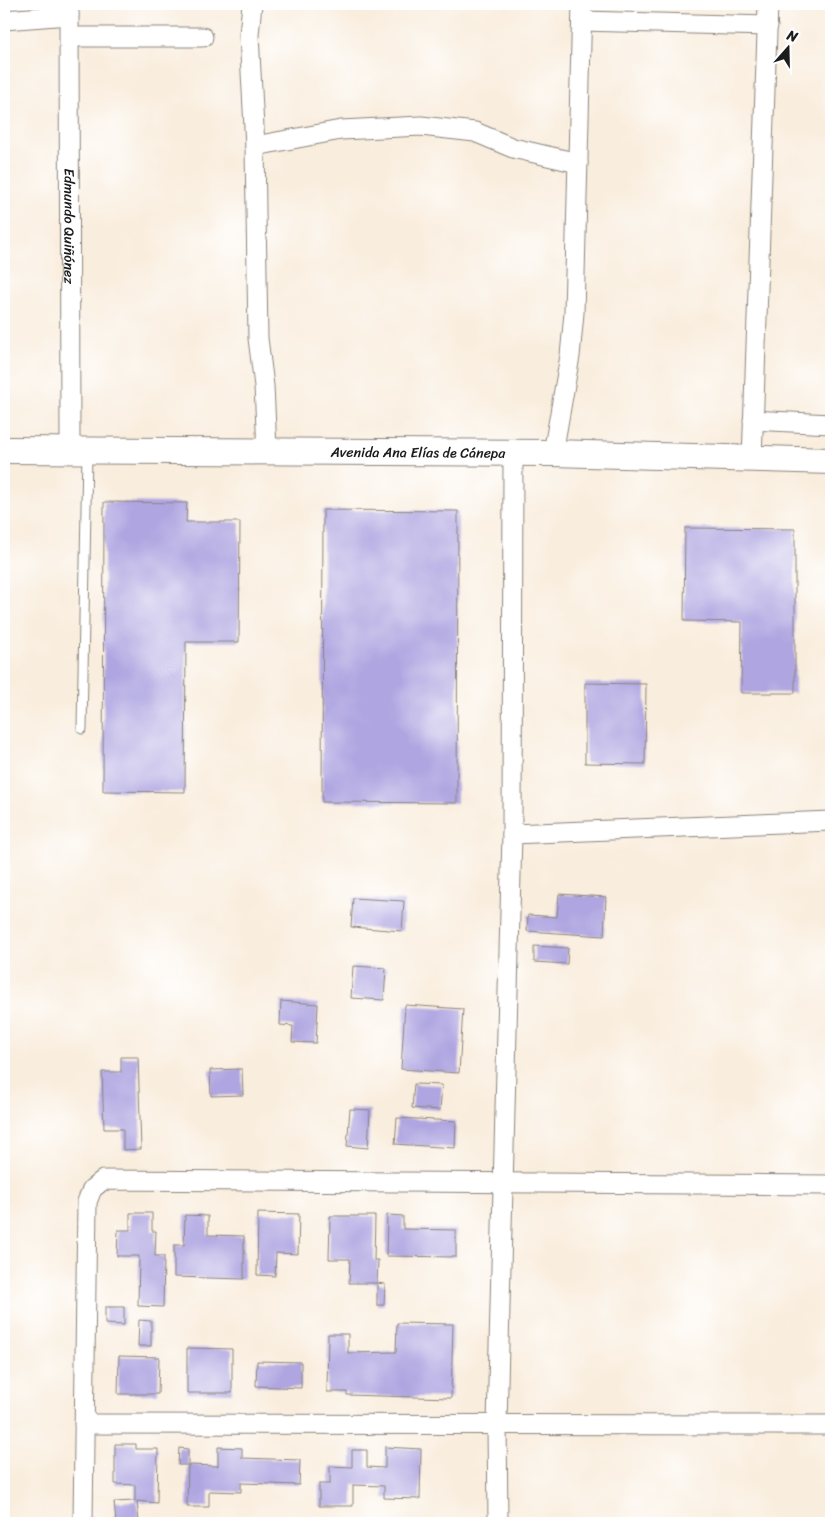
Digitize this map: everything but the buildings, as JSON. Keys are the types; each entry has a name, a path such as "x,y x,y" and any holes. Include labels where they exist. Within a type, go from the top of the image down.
{"main road":[{"name":"Avenida Ana Elías de Cánepa","path":"4,450 553,453 831,461"}],"street":[{"path":"252,4 249,35 255,146 258,338 264,386 267,450"},
{"path":"752,460 768,4"},
{"path":"4,20 69,9"},
{"name":"Edmundo Quiñónez","path":"69,9 78,450"},
{"path":"553,453 570,356 573,322 582,13 768,26"},
{"path":"70,37 203,37"},
{"path":"255,146 340,130 421,126 475,132 513,148 578,163"},
{"path":"753,420 831,424"},
{"path":"498,1523 497,1424 505,1183 512,834 513,453"},
{"path":"512,834 831,821"},
{"path":"83,1523 87,1202 92,1189 103,1180 831,1185"},
{"path":"84,1424 831,1425"}],"lane":[{"path":"78,450 82,729"}]}
